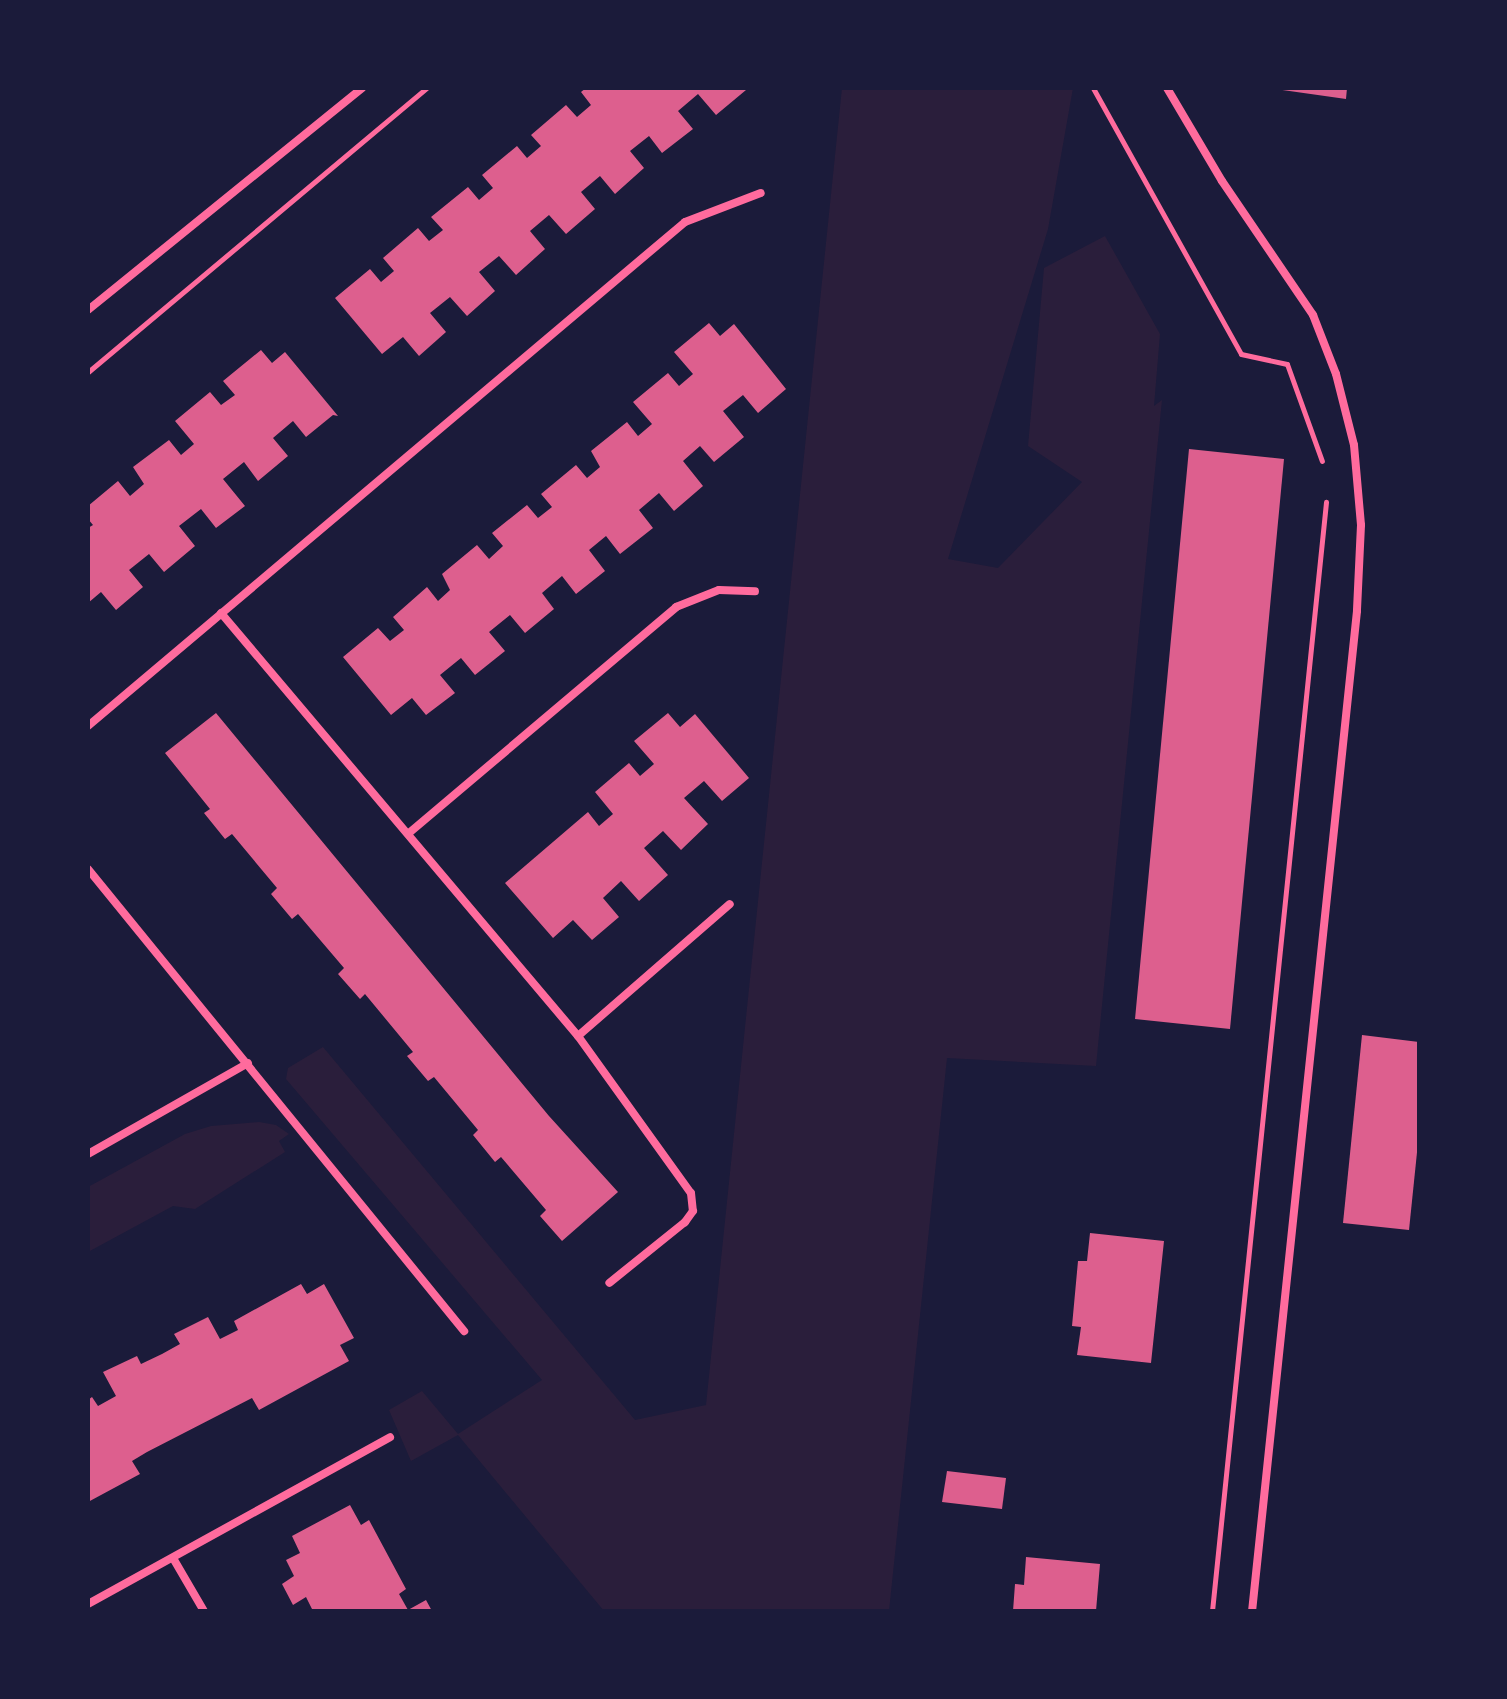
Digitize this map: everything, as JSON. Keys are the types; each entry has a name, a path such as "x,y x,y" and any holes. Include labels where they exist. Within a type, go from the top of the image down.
{"street":[{"path":"88,310 362,88"},
{"path":"1167,88 1222,181 1313,315 1336,374 1354,445 1361,525 1357,611 1252,1611"},
{"path":"88,726 685,222 761,193"},
{"path":"409,833 676,607 719,590 755,591"},
{"path":"221,613 578,1036 691,1193 693,1211 685,1222 609,1283"},
{"path":"88,869 464,1331"},
{"path":"578,1036 730,904"},
{"path":"88,1154 248,1063"},
{"path":"88,1604 390,1437"},
{"path":"173,1558 204,1611"}],"path":[{"path":"88,372 427,88"},
{"path":"1093,88 1241,354 1287,364 1323,464"},
{"path":"1212,1611 1326,494"}],"shaded area":[{"path":"842,88 1073,88 1048,229 948,559 998,568 1082,482 1028,446 1044,268 1105,236 1160,334 1154,406 1162,400 1096,1066 947,1058 889,1611 604,1611 458,1435 411,1461 389,1410 422,1391 458,1434 542,1380 286,1079 288,1068 323,1047 635,1420 706,1405"},
{"path":"259,1122 276,1125 289,1134 279,1141 285,1152 195,1209 173,1206 88,1252 88,1187 185,1134 211,1126"}],"building":[{"path":"586,88 746,90 716,115 698,94 678,111 693,129 662,153 649,136 630,151 644,168 615,194 600,176 581,192 595,209 566,234 549,215 530,231 545,249 516,275 499,256 479,272 495,291 467,316 450,297 430,313 446,332 419,356 403,337 382,354 335,298 370,269 381,282 394,271 383,258 418,228 429,241 443,230 431,217 468,187 479,200 493,188 482,175 517,146 527,158 541,146 531,135 566,105 577,117 591,105 581,92"},
{"path":"1268,88 1347,88 1346,99"},
{"path":"709,323 720,336 734,324 786,389 758,413 743,395 723,411 744,437 714,462 700,446 683,461 703,486 674,511 659,493 639,510 653,528 620,554 606,536 589,550 605,571 576,594 562,576 542,593 554,609 525,633 510,615 489,632 505,651 475,675 461,658 440,675 455,693 426,715 412,698 391,715 343,657 378,628 390,641 404,630 393,617 427,587 438,601 450,590 442,574 477,545 489,559 503,546 492,533 527,505 538,518 552,507 541,494 576,465 587,478 600,467 591,451 627,422 638,436 652,424 633,402 668,373 679,386 693,374 674,352"},
{"path":"261,350 272,363 285,352 338,416 333,415 306,437 293,421 273,438 288,456 258,481 244,462 223,479 245,506 216,528 201,509 179,526 195,546 164,572 149,554 129,570 143,587 116,610 101,592 88,603 88,528 93,525 88,519 88,506 118,481 130,496 144,484 133,467 169,440 181,455 194,444 175,421 210,392 221,405 235,395 223,381"},
{"path":"1189,449 1284,459 1230,1029 1135,1019"},
{"path":"216,713 549,1116 618,1192 562,1241 540,1216 546,1210 501,1157 495,1162 473,1135 478,1130 434,1077 428,1081 407,1056 413,1052 365,994 360,999 338,974 344,968 298,914 292,919 271,894 277,888 232,834 225,839 204,813 210,809 165,753"},
{"path":"668,713 680,727 695,714 749,778 722,801 704,781 684,798 708,824 681,850 663,831 644,848 668,875 639,901 621,881 603,898 619,917 592,940 573,920 553,938 505,883 588,812 599,826 613,814 595,792 629,763 640,776 654,764 634,741"},
{"path":"1362,1035 1419,1042 1419,1133 1409,1230 1343,1223"},
{"path":"1090,1233 1164,1241 1151,1363 1077,1355 1081,1327 1072,1326 1078,1261 1087,1261"},
{"path":"301,1284 307,1294 324,1284 354,1338 340,1345 349,1361 259,1410 252,1398 147,1452 132,1461 140,1474 88,1502 88,1400 92,1397 98,1406 116,1396 103,1372 137,1356 141,1364 162,1354 180,1344 174,1334 208,1317 220,1339 238,1330 234,1321"},
{"path":"947,1471 1006,1478 1002,1509 942,1502"},
{"path":"350,1505 361,1525 369,1520 406,1589 399,1594 408,1610 426,1600 432,1611 313,1611 306,1597 293,1605 282,1584 294,1576 286,1560 300,1553 292,1536"},
{"path":"1026,1557 1100,1564 1096,1611 1013,1611 1015,1584 1024,1585"}]}
